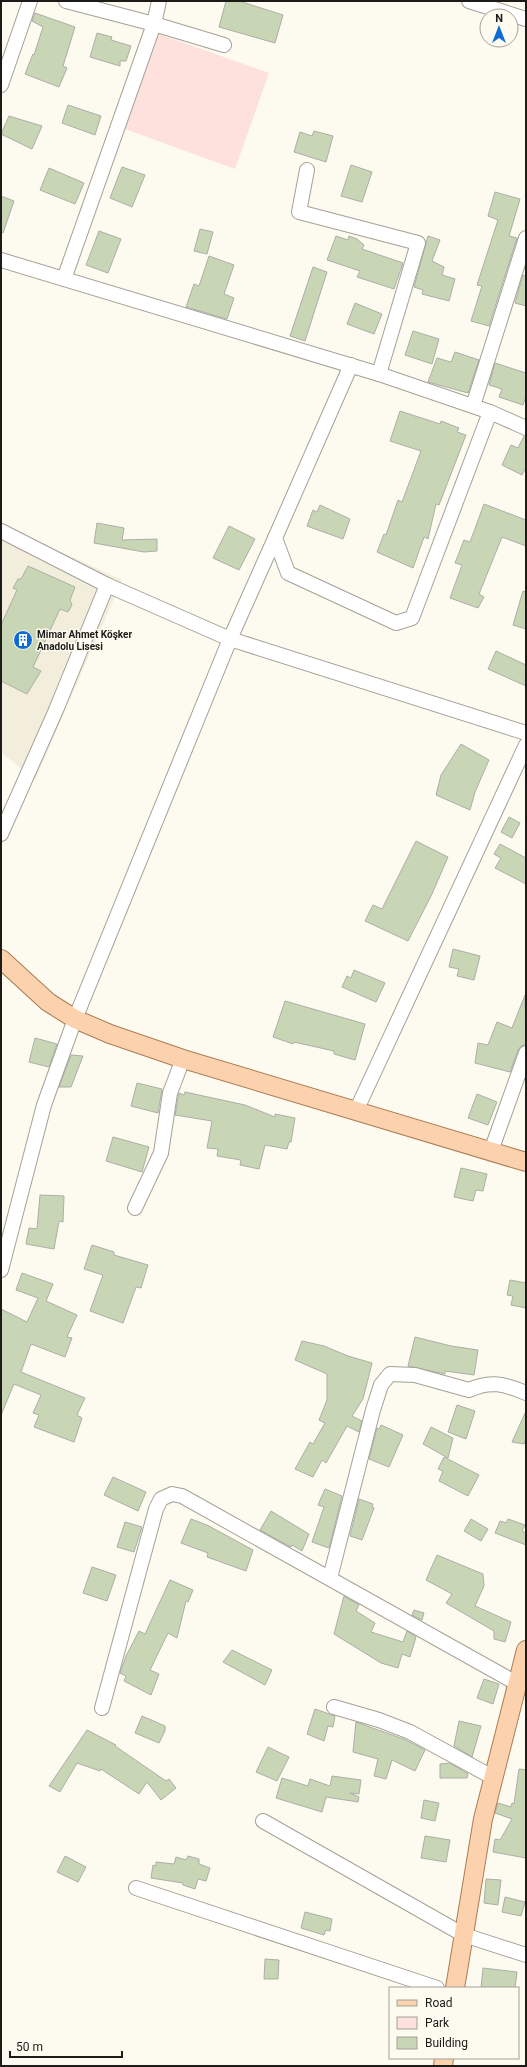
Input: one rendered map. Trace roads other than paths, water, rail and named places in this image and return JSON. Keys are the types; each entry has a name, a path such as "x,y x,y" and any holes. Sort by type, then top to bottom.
{"main road":[{"path":"1,959 48,1002 75,1019 110,1034 183,1059 526,1162"},
{"path":"455,1987 483,1819 520,1692 526,1650"}],"street":[{"path":"1,85 30,1"},
{"path":"66,1 154,24 224,45"},
{"path":"64,279 154,24 159,1"},
{"path":"469,1 526,19"},
{"path":"308,170 299,212 418,244 379,374"},
{"path":"473,406 526,238"},
{"path":"1,260 351,365 490,412 526,428"},
{"path":"1,1270 44,1105 75,1019 230,639 351,365"},
{"path":"274,538 288,573 396,623 412,618 490,412"},
{"path":"1,531 107,585 230,639 526,733"},
{"path":"1,834 56,710 107,585"},
{"path":"356,1111 526,745"},
{"path":"491,1151 526,1053"},
{"path":"135,1208 161,1153 170,1094 183,1059"},
{"path":"330,1578 373,1410 381,1385 390,1374 415,1375 468,1390 480,1385 505,1384 526,1393"},
{"path":"102,1708 156,1508 161,1499 172,1494 182,1496 330,1578 520,1692"},
{"path":"334,1706 379,1720 410,1732 494,1778"},
{"path":"264,1820 464,1934 526,1955"},
{"path":"136,1888 434,1987"}],"place":[{"name":"Mimar Ahmet Köşker Anadolu Lisesi","path":"23,640"}]}
